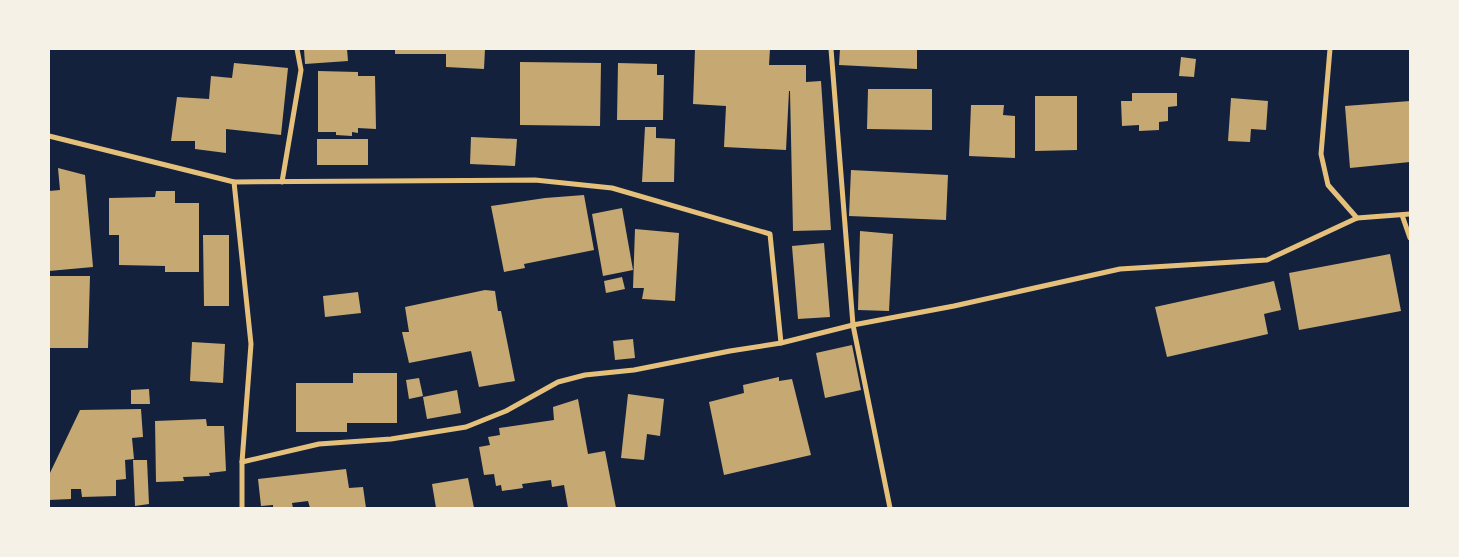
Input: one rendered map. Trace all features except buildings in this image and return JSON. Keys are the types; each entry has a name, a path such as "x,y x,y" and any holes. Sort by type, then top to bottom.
{"street":[{"path":"282,182 300,70 297,49"},
{"path":"831,49 854,325 890,508"},
{"path":"1330,49 1321,154 1328,185 1357,218"},
{"path":"49,136 234,182 535,180 612,188 770,234 781,343"},
{"path":"234,182 251,344 242,462 242,508"},
{"path":"242,462 319,444 391,439 466,427 506,411 558,382 584,375 634,370 781,343 854,325 954,306 1120,269 1267,260 1357,218 1410,214"},
{"path":"1402,215 1410,238"}]}
